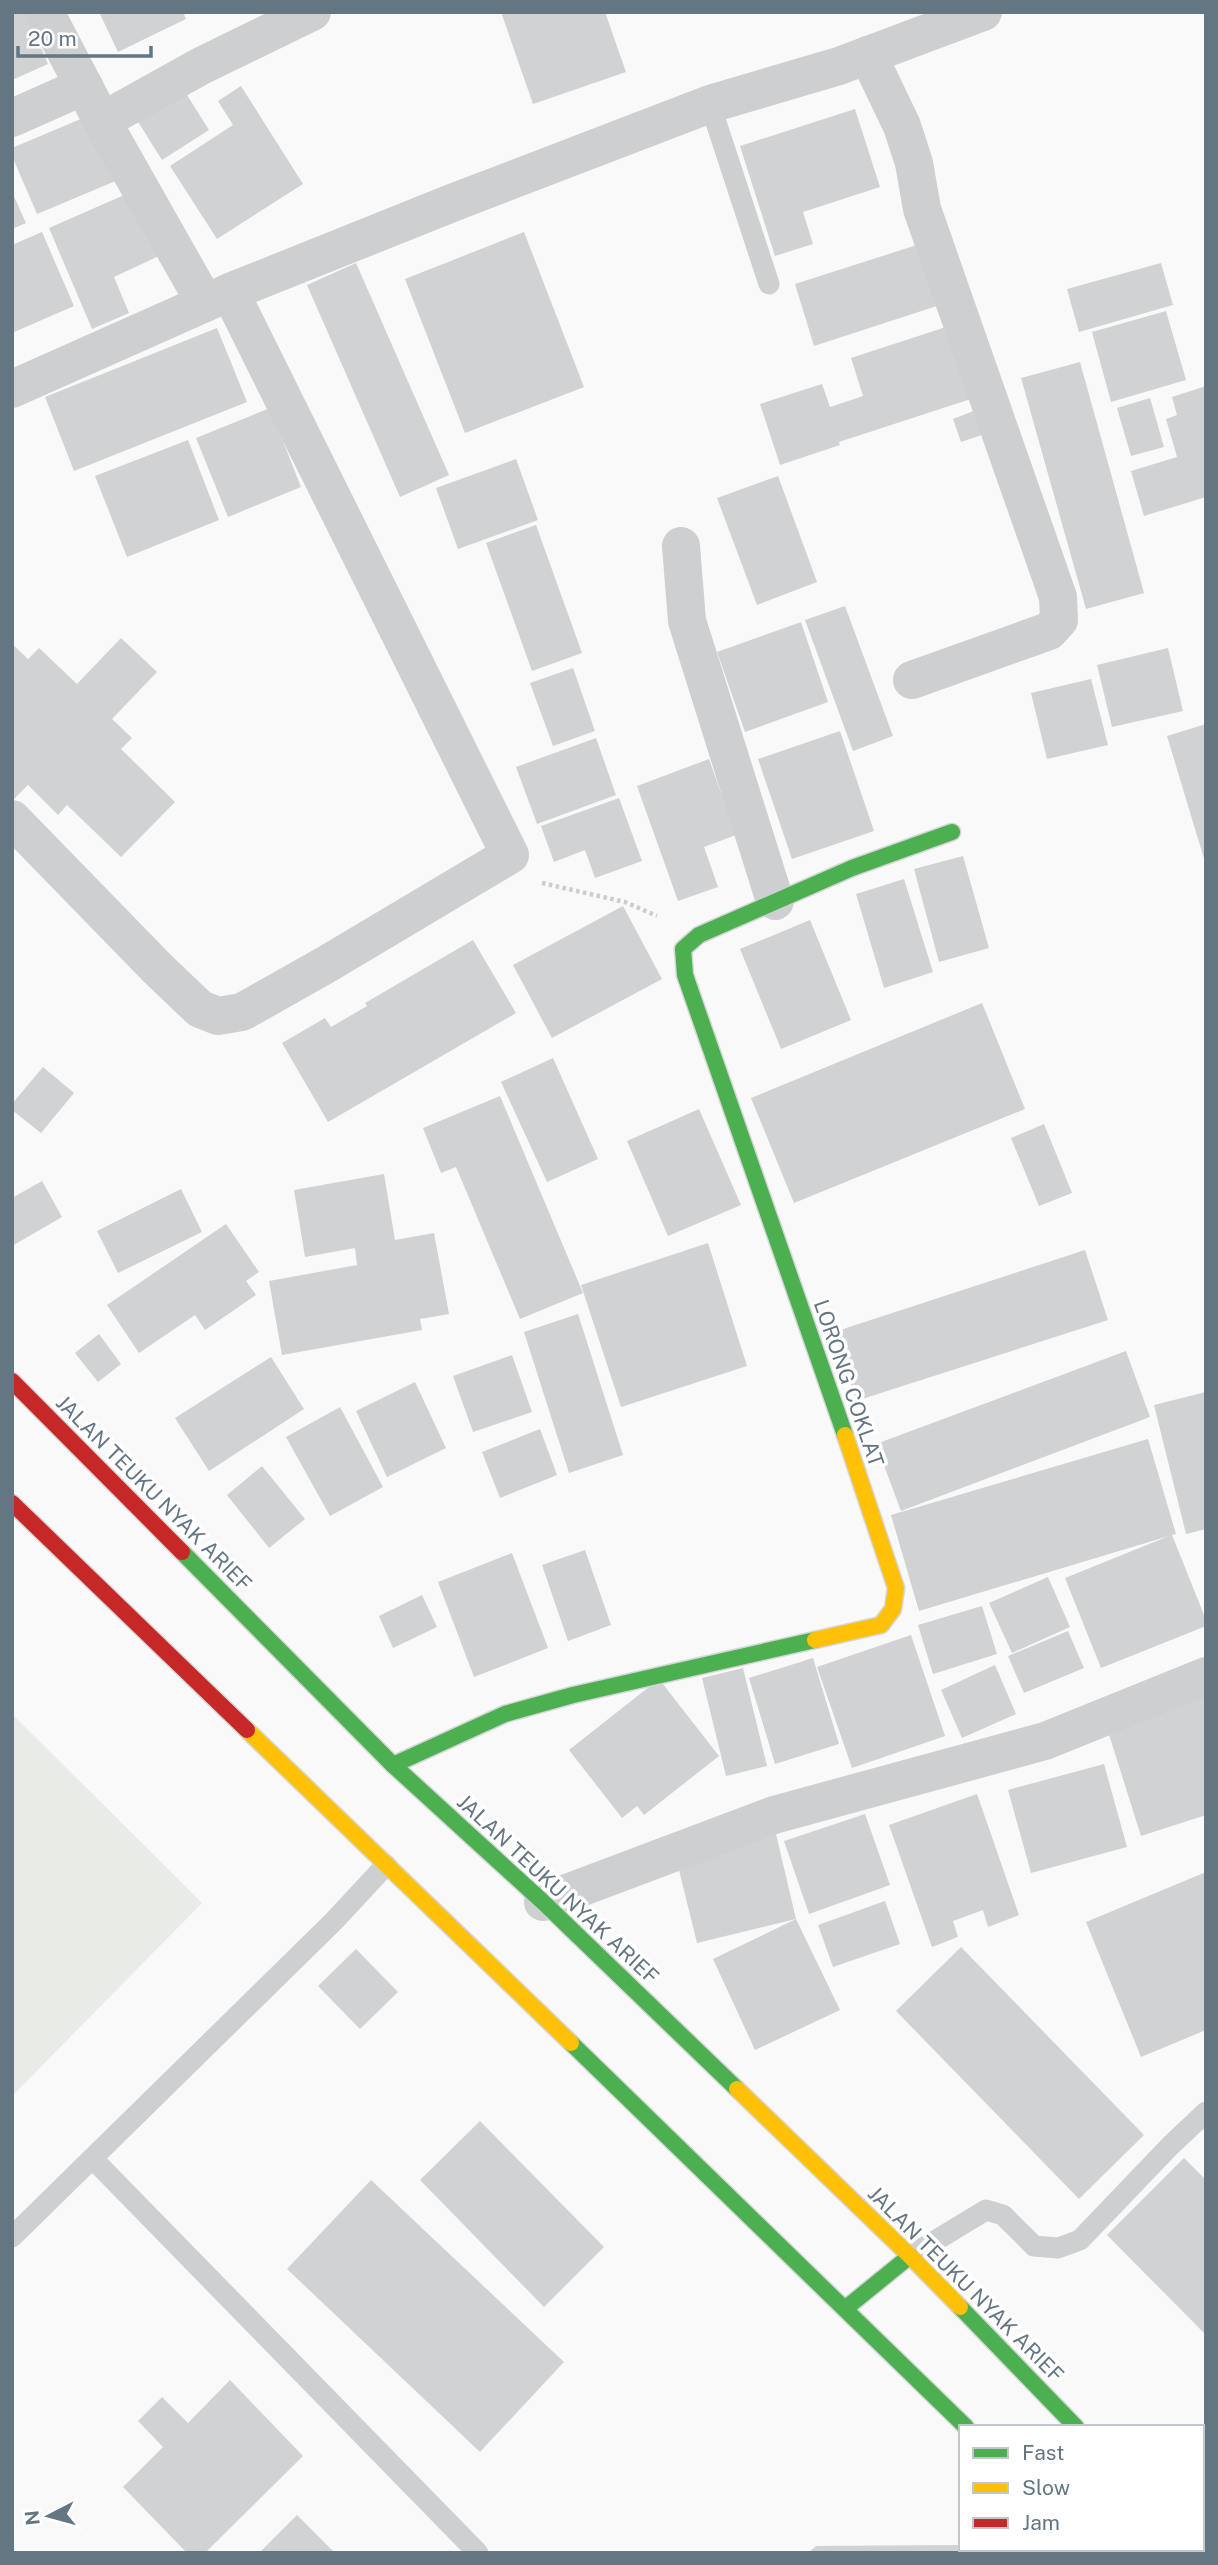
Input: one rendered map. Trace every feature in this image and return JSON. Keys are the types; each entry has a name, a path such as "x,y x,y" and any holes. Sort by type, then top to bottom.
{"main road":[{"path":"699,935 852,868 952,832"},
{"name":"LORONG COKLAT","path":"393,1765 505,1714 587,1692 881,1625 893,1613 898,1594 889,1561 685,975 683,949 699,935"},
{"name":"JALAN TEUKU NYAK ARIEF","path":"12,1381 393,1765 543,1902 910,2256 1074,2425"},
{"path":"12,1503 964,2425"},
{"path":"846,2308 910,2256"}],"street":[{"path":"12,819 158,969 200,1009 218,1016 242,1012 510,855 218,298 102,121 46,12"},
{"path":"102,121 201,66 312,12"},
{"path":"12,389 218,298 452,203 710,104 839,66 983,12"},
{"path":"868,55 902,127 914,163 922,209 1058,597 1059,620 1048,631 912,680"},
{"path":"12,118 84,86"},
{"path":"681,546 687,621 775,901"},
{"path":"543,1902 774,1815 1045,1741 1206,1676"}],"lane":[{"path":"710,104 769,284"},
{"path":"12,2236 334,1921 386,1866"},
{"path":"910,2256 986,2210 1003,2216 1034,2246 1058,2248 1080,2240 1206,2112"},
{"path":"93,2159 478,2553"}],"path":[{"path":"510,855 526,873 542,883 625,902 699,935"}],"shaded area":[{"path":"12,1714 202,1903 12,2096"}],"building":[{"path":"12,12 26,12 48,64 12,80"},
{"path":"99,12 183,12 186,19 118,52"},
{"path":"501,12 605,12 626,72 533,104"},
{"path":"241,86 303,184 217,239 170,166 233,125 218,101"},
{"path":"182,87 209,130 162,160 135,117"},
{"path":"855,109 880,187 803,212 813,244 775,256 740,146"},
{"path":"90,115 118,180 37,214 12,156 12,148"},
{"path":"12,192 26,223 12,229"},
{"path":"131,192 159,256 114,277 129,313 92,329 49,228"},
{"path":"42,232 74,306 12,333 12,245"},
{"path":"524,232 584,387 465,433 405,279"},
{"path":"920,244 940,305 814,346 795,284"},
{"path":"356,263 449,475 400,497 307,285"},
{"path":"1161,263 1173,305 1079,332 1067,289"},
{"path":"1166,311 1186,380 1111,402 1092,332"},
{"path":"946,327 980,396 839,442 840,445 780,465 760,404 822,384 830,407 863,396 851,358"},
{"path":"217,328 247,402 74,471 45,397"},
{"path":"1080,362 1144,593 1086,609 1021,378"},
{"path":"1206,386 1206,497 1144,516 1131,471 1177,457 1166,419 1177,415 1172,397"},
{"path":"1150,398 1164,447 1131,456 1117,408"},
{"path":"270,408 301,487 228,517 196,438"},
{"path":"981,408 991,432 961,442 953,419"},
{"path":"188,440 219,520 127,557 95,476"},
{"path":"516,459 538,520 458,549 436,488"},
{"path":"778,476 817,582 757,605 717,498"},
{"path":"536,525 582,653 532,671 486,543"},
{"path":"845,606 893,736 853,751 805,620"},
{"path":"801,622 828,702 745,732 717,652"},
{"path":"121,638 157,672 112,719 132,738 121,749 175,802 121,857 67,805 58,815 28,785 12,801 12,644 28,659 39,648 77,684"},
{"path":"1168,648 1183,711 1112,727 1097,665"},
{"path":"573,668 595,731 553,746 530,683"},
{"path":"1091,679 1108,745 1047,759 1031,693"},
{"path":"1206,724 1206,862 1205,862 1167,736"},
{"path":"840,731 874,831 792,859 758,759"},
{"path":"596,738 616,795 537,824 516,767"},
{"path":"709,759 736,835 704,847 718,887 678,901 637,786"},
{"path":"619,798 642,861 595,878 585,850 554,862 541,826"},
{"path":"963,856 989,948 939,962 914,869"},
{"path":"904,879 933,972 884,988 856,894"},
{"path":"623,906 662,979 552,1038 513,965"},
{"path":"810,920 851,1020 781,1049 740,949"},
{"path":"473,940 516,1013 328,1122 282,1043 325,1018 331,1027 367,1006 365,1003"},
{"path":"982,1003 1025,1109 794,1203 751,1098"},
{"path":"553,1058 598,1159 547,1182 501,1082"},
{"path":"43,1067 74,1093 41,1133 12,1110 12,1104"},
{"path":"500,1096 583,1293 520,1319 456,1167 441,1173 423,1128"},
{"path":"699,1109 741,1205 668,1236 627,1141"},
{"path":"1044,1124 1072,1193 1039,1206 1011,1138"},
{"path":"384,1174 395,1240 434,1233 449,1314 420,1319 422,1330 282,1355 269,1281 357,1265 355,1248 305,1257 294,1190"},
{"path":"42,1181 62,1217 12,1246 12,1198"},
{"path":"181,1189 202,1232 118,1273 97,1231"},
{"path":"226,1224 259,1272 246,1281 256,1295 205,1330 195,1315 139,1353 107,1305"},
{"path":"708,1243 747,1366 621,1407 581,1285"},
{"path":"1085,1250 1108,1320 856,1401 834,1332"},
{"path":"578,1314 623,1455 569,1473 524,1332"},
{"path":"99,1334 121,1364 98,1382 75,1353"},
{"path":"1126,1351 1150,1417 901,1511 876,1444"},
{"path":"512,1355 532,1412 473,1432 453,1376"},
{"path":"271,1357 304,1409 209,1471 175,1418"},
{"path":"415,1382 446,1448 387,1477 356,1411"},
{"path":"1206,1392 1206,1529 1186,1534 1154,1405"},
{"path":"340,1407 383,1487 330,1516 286,1437"},
{"path":"540,1429 557,1475 500,1498 482,1452"},
{"path":"1148,1439 1176,1534 1172,1535 1206,1626 1101,1668 1065,1578 1169,1536 919,1611 891,1515"},
{"path":"262,1466 305,1519 269,1548 227,1495"},
{"path":"585,1550 611,1625 568,1641 542,1565"},
{"path":"512,1553 548,1648 474,1677 438,1582"},
{"path":"1048,1577 1070,1627 1012,1653 989,1603"},
{"path":"422,1595 437,1627 393,1648 379,1616"},
{"path":"982,1606 997,1654 933,1674 918,1625"},
{"path":"1068,1631 1084,1668 1024,1693 1008,1656"},
{"path":"911,1635 945,1736 852,1768 817,1667"},
{"path":"813,1658 839,1744 775,1764 749,1678"},
{"path":"995,1665 1016,1714 962,1738 941,1690"},
{"path":"743,1668 767,1766 726,1776 702,1678"},
{"path":"659,1679 719,1756 644,1815 637,1806 622,1818 569,1750"},
{"path":"1206,1692 1206,1815 1141,1836 1106,1725"},
{"path":"1104,1764 1127,1847 1031,1873 1008,1790"},
{"path":"977,1794 1019,1915 988,1927 983,1910 953,1921 958,1937 932,1947 889,1825"},
{"path":"865,1814 890,1885 809,1914 784,1841"},
{"path":"776,1834 796,1919 697,1943 676,1858"},
{"path":"1206,1872 1206,2030 1141,2057 1086,1922"},
{"path":"885,1901 900,1944 833,1967 818,1925"},
{"path":"796,1919 840,2010 755,2050 713,1959"},
{"path":"961,1947 1144,2135 1079,2199 896,2011"},
{"path":"356,1949 398,1992 360,2029 318,1986"},
{"path":"480,2121 604,2247 544,2307 420,2180"},
{"path":"1184,2158 1206,2180 1206,2335 1107,2235"},
{"path":"371,2180 564,2362 480,2452 287,2269"},
{"path":"230,2380 303,2456 205,2553 187,2553 123,2487 163,2447 138,2421 162,2397 188,2423"},
{"path":"297,2515 335,2553 259,2553"},
{"path":"959,2545 959,2551 1008,2553 808,2553 816,2546"}],"traffic: fast":[{"path":"845,1435 685,975 683,949 699,935 852,868 952,832"},
{"path":"182,1552 393,1765 543,1902 737,2089"},
{"path":"393,1765 505,1714 573,1695 815,1640"},
{"path":"571,2043 964,2425"},
{"path":"846,2308 910,2256"},
{"path":"960,2307 1074,2425"}],"traffic: slow":[{"path":"815,1640 881,1625 893,1609 896,1588 845,1435"},
{"path":"247,1730 571,2043"},
{"path":"737,2089 960,2307"}],"traffic: jam":[{"path":"12,1381 182,1552"},
{"path":"12,1503 247,1730"}]}
